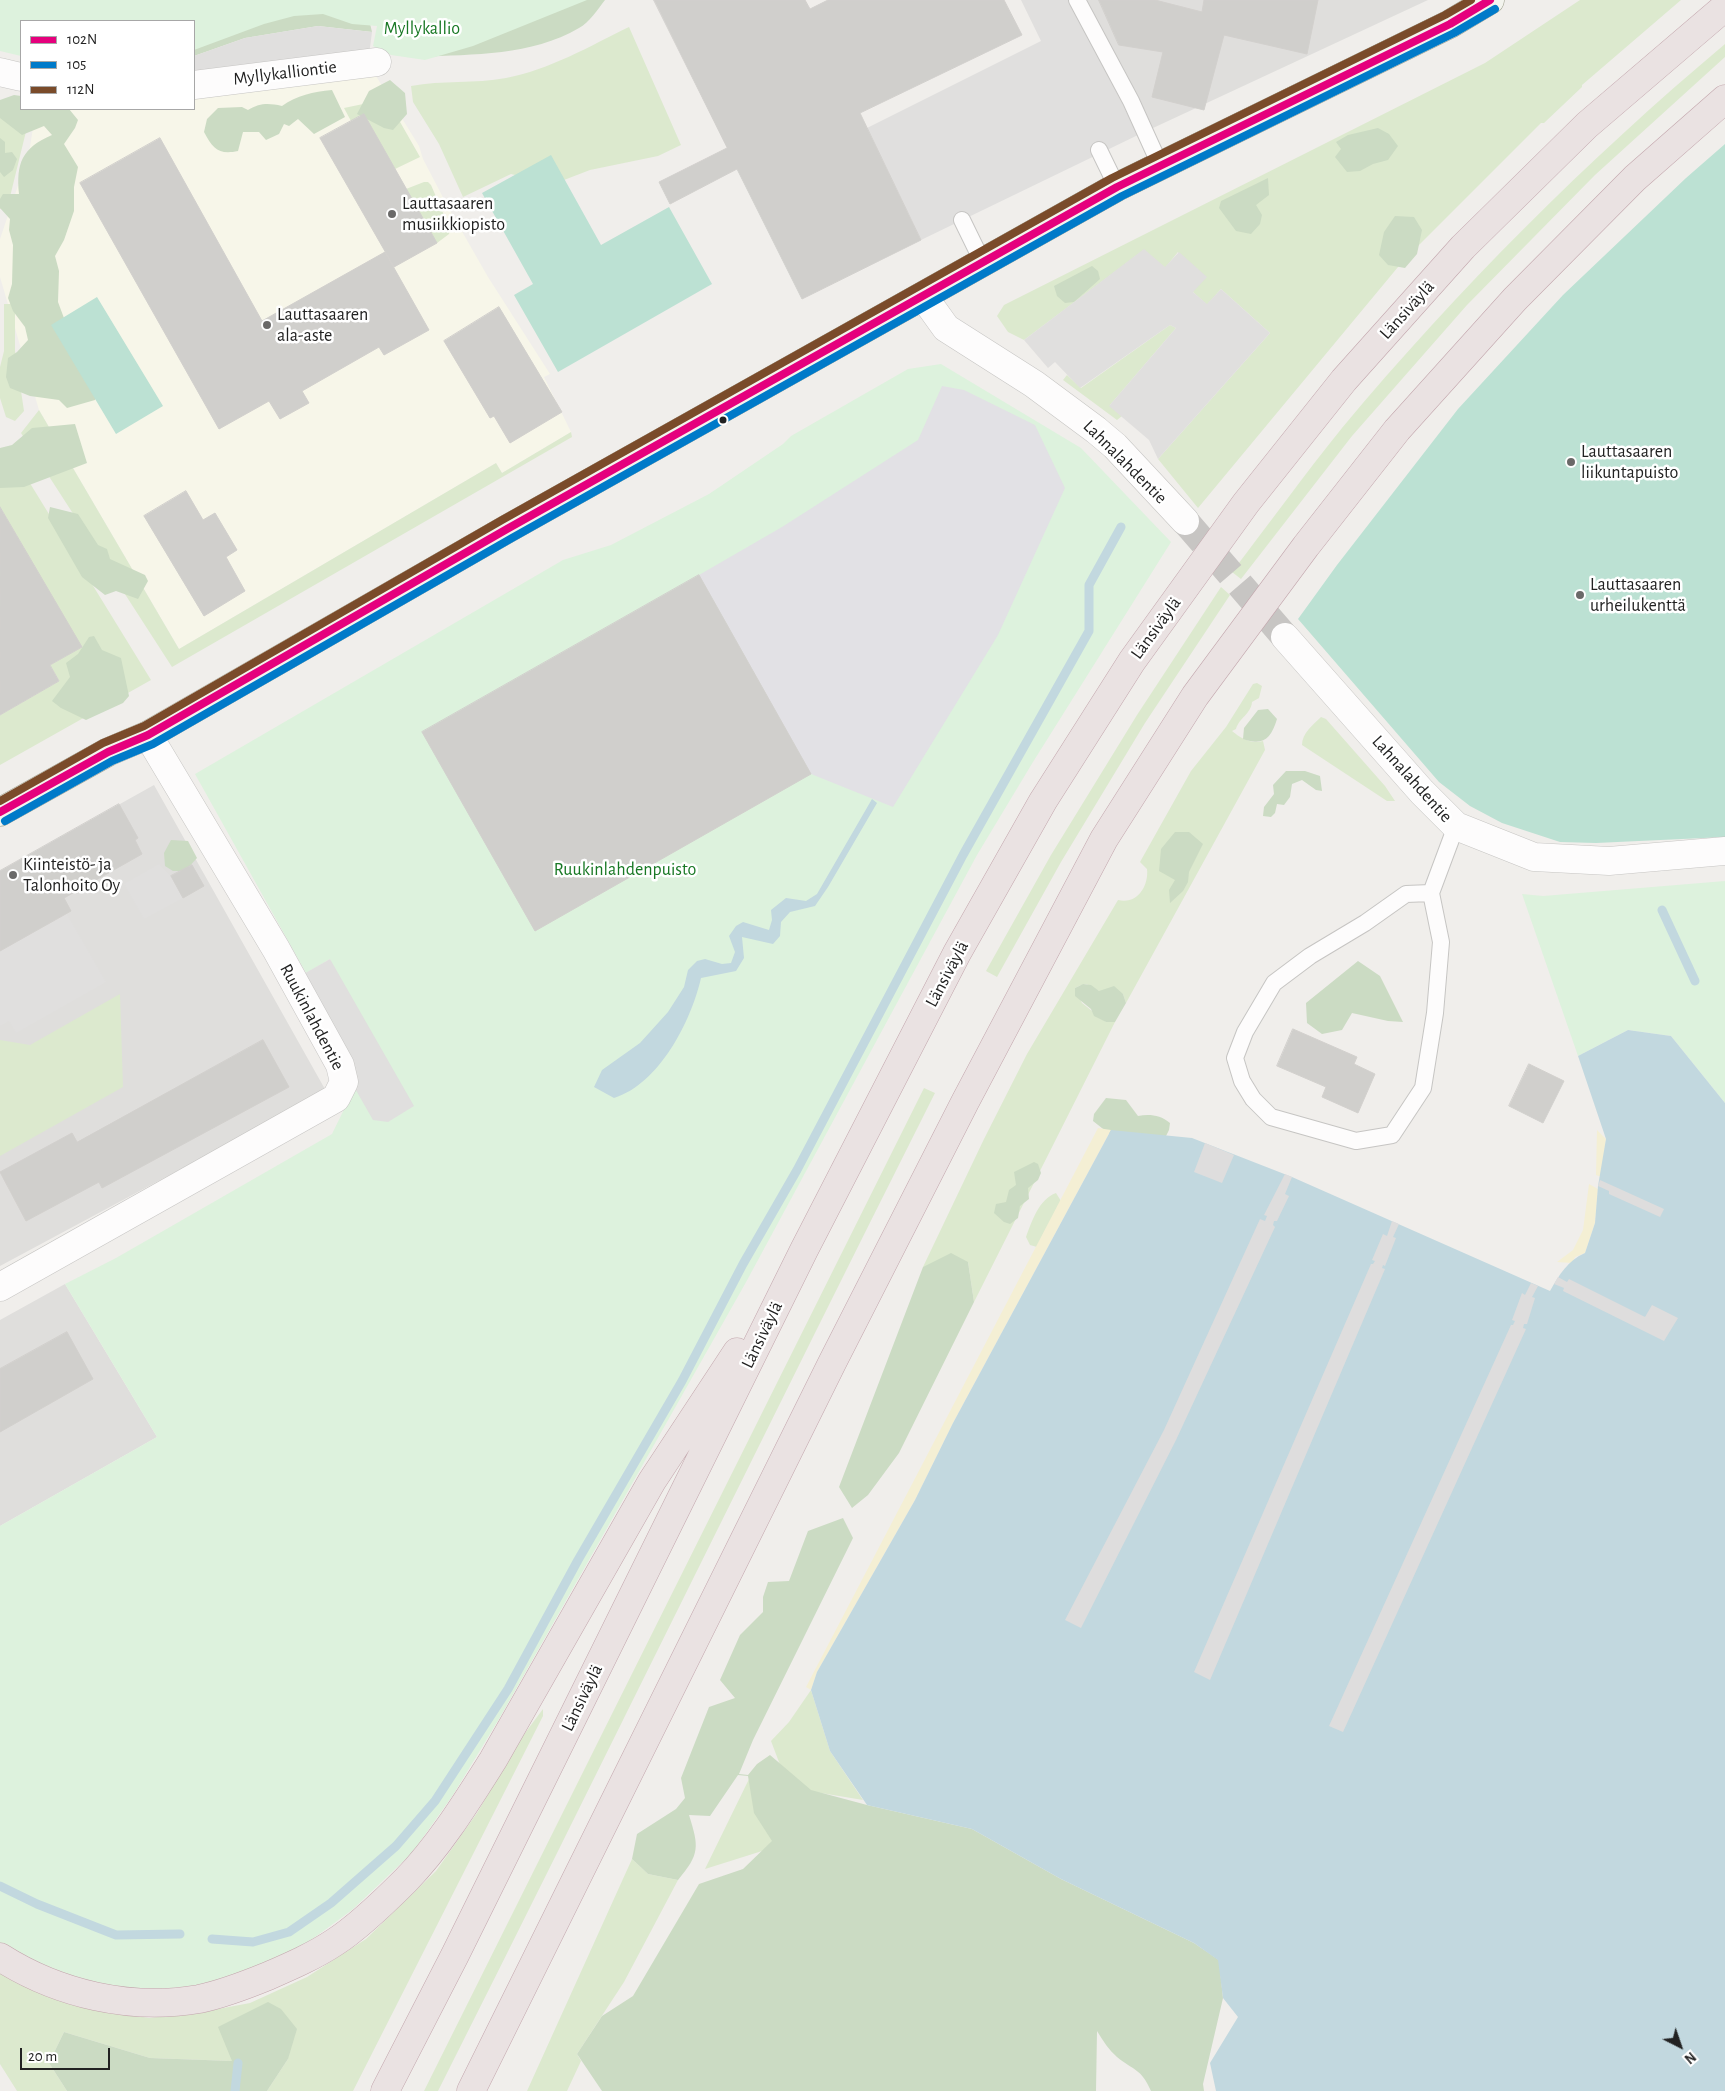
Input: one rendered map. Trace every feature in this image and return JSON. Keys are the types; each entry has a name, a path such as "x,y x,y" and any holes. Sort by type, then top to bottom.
{"highway":[{"name":"Länsiväylä","path":"385,2091 455,1954 804,1250 957,952 1043,801 1132,661 1246,503 1344,380 1463,247 1588,125 1725,7"},
{"path":"471,2091 832,1363 965,1102 1104,839 1195,696 1306,546 1397,430 1515,299 1634,178 1725,99"},
{"path":"0,1958 24,1972 104,1998 152,2004 200,1998 235,1989 310,1958 337,1941 360,1922 407,1880 465,1803 510,1730 652,1481 804,1250"}],"main road":[{"path":"0,812 108,752 148,735 982,261 1117,187 1450,24 1490,0"}],"street":[{"name":"Myllykalliontie","path":"195,85 377,62"},
{"path":"0,72 20,77"},
{"name":"Lahnalahdentie","path":"923,296 946,328 1034,384 1077,414 1109,441 1185,521"},
{"name":"Lahnalahdentie","path":"1285,637 1422,792 1456,826 1534,857 1609,861 1725,851"},
{"name":"Ruukinlahdentie","path":"0,1287 336,1098 344,1082 340,1065 276,949 148,735"}],"lane":[{"path":"1078,0 1130,101 1160,165"},
{"path":"1099,150 1117,187"},
{"path":"962,220 982,261"},
{"path":"1432,893 1406,894 1365,923 1310,956 1274,983 1245,1032 1235,1058 1242,1082 1249,1094 1271,1117 1356,1140 1392,1135 1423,1088 1435,1013 1440,942 1432,893 1456,826"}],"shaded area":[{"path":"1021,0 1071,0 1138,135 921,240 867,128 1041,41"},
{"path":"1071,0 1428,0 1138,135"},
{"path":"318,26 372,32 368,63 195,75 195,56 245,38"},
{"name":"Lauttasaaren ala-aste","path":"368,63 419,146 423,159 448,207 488,277 550,374 544,377 571,432 502,473 496,463 179,649 39,410 0,277 0,239 29,153 36,110 195,110 195,85"},
{"path":"1144,249 1165,267 1179,252 1207,277 1193,292 1207,304 1221,289 1270,333 1158,459 1149,440 1109,406 1176,328 1170,325 1080,388 1055,362 1048,368 1024,340"},
{"path":"942,386 964,390 1035,425 1065,488 998,635 893,807 811,774 699,575 782,527 918,440"},
{"path":"154,785 326,1091 0,1266 0,871"},
{"path":"159,864 171,876 183,898 144,919 124,884"},
{"path":"67,914 106,982 16,1033 9,1021 0,1026 0,951"},
{"path":"330,959 414,1106 388,1122 373,1120 293,980"},
{"path":"65,1284 157,1437 0,1526 0,1320"}],"green space":[{"name":"Myllykallio","path":"0,0 587,0 473,46 425,60 391,55 373,46 377,26 352,24 323,14 294,16 264,24 195,50 195,20 20,20 20,56 0,51"},
{"name":"Myllykallio","path":"37,0 605,0 583,26 542,44 502,52 420,57 366,6 372,32 318,26 245,38 195,56 195,20"},
{"path":"1580,0 1681,0 1582,85 1544,123 1541,123 1403,261 1198,508 1158,459 1270,333 1221,289 1207,305 1193,292 1178,252 1165,268 1144,250 1024,340 1008,332 997,316 1004,305 1485,63"},
{"path":"629,27 681,145 658,156 590,170 538,190 527,178 511,174 463,197 439,144 413,102 411,86 494,80 522,74 569,57"},
{"path":"1725,44 1725,57 1595,175 1467,305 1352,436 1241,579 1232,572 1342,428 1431,326 1525,227 1623,133"},
{"path":"390,80 405,93 407,114 393,130 384,128 357,114 369,91"},
{"path":"332,90 345,117 314,134 298,119 289,126 284,124 279,134 266,140 259,132 243,132 238,151 226,152 214,147 204,132 207,119 218,108 242,107 248,110 264,104 282,106 293,99"},
{"path":"14,95 20,96 20,110 70,110 78,120 64,144 78,167 74,187 74,211 64,240 55,256 59,271 58,302 71,337 108,378 95,400 67,408 59,400 30,396 10,388 6,377 8,358 17,352 28,340 25,327 13,311 8,298 12,284 13,245 9,230 10,219 0,208 0,199 3,194 19,194 20,165 23,158 34,145 52,135 44,126 22,135 0,118 0,100"},
{"path":"387,99 420,157 395,169 363,114 351,121 344,108"},
{"path":"0,105 31,111 8,205 0,209"},
{"path":"1378,128 1389,134 1398,146 1388,160 1373,164 1360,171 1347,172 1335,157 1341,149 1336,142 1348,135"},
{"path":"0,138 5,142 5,153 12,152 17,159 13,170 4,177 0,172"},
{"name":"Lauttasaaren liikuntapuisto","path":"1725,144 1725,837 1596,843 1560,842 1502,823 1470,806 1439,782 1298,619 1337,565 1458,409 1563,295 1686,178"},
{"path":"551,155 601,245 669,207 712,284 558,372 514,295 533,284 482,193"},
{"path":"1268,178 1269,195 1256,205 1262,215 1260,224 1251,234 1236,231 1219,208 1221,201"},
{"path":"428,182 431,185 450,229 449,234 437,243 406,189"},
{"path":"1395,216 1414,217 1422,230 1417,254 1405,268 1388,265 1379,255 1384,232"},
{"path":"1092,266 1098,271 1100,279 1074,302 1065,303 1057,296 1054,286"},
{"path":"97,297 163,406 116,434 51,325"},
{"path":"4,304 15,304 15,351 24,411 15,421 6,417 0,398 0,367 4,351"},
{"path":"1170,325 1176,328 1110,405 1122,416 1117,420 1063,380 1067,375 1081,388"},
{"name":"Ruukinlahdenpuisto","path":"941,364 1081,448 1171,542 977,855 745,1284 499,1719 453,1795 412,1853 352,1910 296,1951 213,1984 140,1991 87,1982 21,1956 0,1943 0,1526 157,1437 65,1284 116,1258 332,1134 354,1089 330,959 306,973 195,774 563,560 611,545 709,494 783,444 791,436 908,369"},
{"path":"39,410 179,649 496,463 502,473 571,432 572,437 172,667 21,433"},
{"path":"75,424 87,463 24,487 0,488 0,448 12,445 32,428"},
{"path":"0,463 20,467 151,680 0,765 0,715 59,681 50,665 81,647 0,507"},
{"path":"50,507 78,514 98,545 107,549 110,559 145,575 148,581 138,599 116,591 105,595 82,577 48,518"},
{"path":"1221,587 1230,595 1145,723 1061,862 997,977 986,971 1051,855 1137,715"},
{"path":"94,636 102,650 121,658 129,696 123,703 86,720 61,708 52,701 70,677 66,663 78,654 89,637"},
{"path":"1257,683 1262,686 1259,698 1252,702 1250,710 1236,729 1232,731 1246,740 1254,742 1263,741 1265,750 1126,1003 1123,994 1098,991 1084,984 1075,988 1082,1003 1106,1022 1115,1022 974,1302 968,1262 923,1267 1027,1054 1118,900 1131,900 1144,888 1147,869 1140,862 1191,771 1226,727 1253,684"},
{"path":"1268,709 1277,719 1269,736 1256,742 1243,739 1244,728 1258,710"},
{"path":"1321,717 1326,719 1385,786 1395,801 1387,801 1302,745 1306,733"},
{"path":"1286,771 1305,771 1320,776 1322,791 1316,790 1302,780 1292,784 1290,797 1284,805 1277,804 1275,813 1271,817 1263,816 1264,807 1274,794 1273,785"},
{"path":"1175,832 1189,832 1203,844 1189,872 1188,882 1183,891 1170,903 1169,890 1175,880 1159,871 1161,849"},
{"path":"171,840 188,841 197,858 185,871 173,871 165,866 164,853"},
{"path":"1725,881 1725,1103 1671,1036 1628,1030 1578,1056 1522,894 1543,896"},
{"path":"1358,961 1380,976 1403,1022 1388,1021 1352,1013 1342,1030 1322,1034 1307,1023 1306,1003"},
{"path":"1083,984 1091,985 1099,991 1114,986 1123,994 1126,1003 1115,1022 1106,1022 1094,1016 1091,1009 1075,996 1075,988"},
{"path":"120,994 123,1087 0,1156 0,1040 30,1045"},
{"path":"924,1088 935,1093 438,2091 424,2091"},
{"path":"1106,1098 1126,1100 1138,1116 1155,1116 1170,1123 1163,1142 1112,1136 1093,1121 1094,1114"},
{"path":"1034,1162 1038,1164 1041,1173 1038,1180 1028,1188 1029,1199 1020,1206 1018,1218 1010,1224 1004,1222 994,1213 996,1204 1006,1202 1009,1190 1016,1185 1014,1172"},
{"path":"1056,1193 1061,1201 1037,1247 1030,1245 1026,1237 1034,1218 1045,1200"},
{"path":"951,1253 968,1262 974,1302 899,1453 868,1495 852,1508 839,1487 923,1267"},
{"path":"843,1518 853,1538 753,1740 739,1774 748,1775 757,1764 770,1755 811,1790 972,1829 1061,1879 1194,1943 1219,1960 1223,1998 1203,2084 1204,2091 1151,2091 1144,2078 1114,2054 1097,2031 1096,2091 602,2091 577,2054 602,2016 633,1996 699,1884 743,1869 772,1841 754,1813 748,1776 738,1775 710,1816 689,1815 695,1835 696,1850 690,1863 678,1880 648,1874 632,1859 637,1834 676,1809 685,1798 681,1778 709,1707 735,1698 720,1680 740,1635 763,1612 763,1597 768,1582 789,1581 808,1531"},
{"path":"811,1690 830,1751 863,1800 809,1791 782,1770 771,1741 789,1722"},
{"path":"543,1709 543,1716 353,2091 267,2091 288,2059 232,2061 150,2058 64,2032 49,2063 67,2091 17,2091 0,2064 0,1972 108,2011 149,2018 197,2013 250,2003 307,1977 366,1939 436,1871 477,1813 522,1737"},
{"path":"750,1777 778,1846 705,1869"},
{"path":"632,1859 648,1874 678,1880 624,1982 577,2054 581,2061 567,2091 527,2091"},
{"path":"268,2002 281,2009 297,2029 288,2059 267,2091 67,2091 49,2063 64,2032 150,2058 232,2061 218,2027"}],"sand":[{"path":"1098,1128 1111,1130 953,1423 915,1500 817,1672 811,1690 806,1687"},
{"path":"1597,1130 1606,1139 1601,1177 1596,1175"},
{"path":"1589,1184 1598,1189 1595,1223 1585,1253 1575,1257 1572,1263 1557,1262 1573,1250 1583,1230"}],"water":[{"path":"872,799 877,803 815,906 790,912 781,922 780,936 773,944 742,937 744,958 736,971 701,978 690,1013 681,1032 659,1065 645,1080 630,1091 614,1098 594,1087 602,1070 640,1043 668,1012 684,987 688,970 697,961 705,959 722,964 731,963 735,952 729,936 736,926 743,922 769,930 772,920 771,910 786,898 806,901 817,894"},
{"path":"1628,1030 1671,1036 1725,1103 1725,2091 1216,2091 1210,2063 1238,2017 1223,1998 1218,1960 1194,1943 1061,1879 972,1829 867,1805 830,1751 811,1690 817,1672 915,1500 953,1423 1111,1130 1192,1138 1292,1177 1550,1291 1569,1264 1585,1253 1595,1223 1598,1186 1606,1139 1578,1056"}],"pier":[{"path":"1205,1143 1234,1155 1222,1183 1194,1172"},
{"path":"1285,1174 1292,1177 1285,1194 1289,1196 1277,1221 1274,1221 1273,1225 1275,1227 1176,1440 1081,1628 1065,1620 1164,1430 1260,1219 1265,1221 1267,1216 1264,1215"},
{"path":"1600,1180 1664,1209 1660,1217 1609,1194 1609,1191 1598,1186"},
{"path":"1392,1221 1399,1224 1393,1237 1396,1238 1385,1266 1383,1265 1382,1268 1385,1269 1210,1680 1194,1672 1371,1264 1375,1261 1372,1260 1383,1234 1387,1236"},
{"path":"1558,1277 1567,1282 1569,1279 1645,1317 1652,1305 1678,1318 1664,1341 1563,1291 1564,1288 1554,1284"},
{"path":"1531,1283 1538,1286 1532,1297 1535,1298 1527,1324 1524,1324 1523,1328 1526,1329 1343,1732 1329,1726 1511,1325 1515,1321 1512,1320 1522,1293 1525,1295"}],"building":[{"path":"654,0 805,0 810,9 828,0 1004,0 1022,35 860,113 921,240 802,299 737,169 670,204 659,182 727,148"},
{"path":"1099,0 1155,0 1202,12 1204,0 1318,0 1307,54 1224,35 1204,110 1152,97 1163,52 1119,45"},
{"name":"Lauttasaaren musiikkiopisto","path":"364,114 437,243 394,267 320,138"},
{"path":"160,138 262,321 385,252 429,330 384,355 379,347 302,391 309,403 280,419 269,401 219,429 80,183"},
{"path":"499,307 562,412 510,443 494,416 490,418 444,341"},
{"path":"186,491 203,520 215,513 237,550 226,557 245,591 204,616 144,516"},
{"path":"0,507 82,647 50,665 59,681 0,715"},
{"path":"699,575 811,774 535,931 422,732"},
{"path":"119,804 138,838 135,840 142,854 64,898 71,911 0,951 0,871"},
{"path":"192,865 204,886 183,898 171,876"},
{"path":"1293,1029 1357,1057 1354,1064 1375,1074 1358,1113 1322,1097 1326,1087 1277,1066"},
{"path":"263,1040 289,1087 102,1188 99,1182 26,1221 0,1172 72,1133 77,1142"},
{"path":"1529,1064 1564,1081 1543,1123 1509,1106"},
{"path":"67,1332 93,1379 0,1432 0,1369"}],"waterway":[{"path":"212,1939 253,1942 289,1932 331,1903 396,1846 435,1801 508,1689 578,1560 682,1381 743,1264 797,1170 963,855 1089,631 1089,585 1121,527"},
{"path":"1662,910 1695,981"},
{"path":"0,1886 37,1904 116,1935 180,1934"},
{"path":"235,2091 238,2063"}],"tunnel":[{"path":"1185,521 1285,637"}],"transit line":[{"name":"112N","path":"0,801 103,743 144,726 502,520 1112,178 1445,15 1471,0"},
{"name":"102N","path":"0,812 108,752 148,735 507,529 1117,187 1450,24 1490,0"},
{"name":"105","path":"5,821 112,761 153,744 512,538 1122,196 1454,33 1495,9"}],"place":[{"name":"Lauttasaaren musiikkiopisto","path":"392,214"},
{"name":"Lauttasaaren ala-aste","path":"267,325"},
{"name":"Lauttasaaren liikuntapuisto","path":"1571,462"},
{"name":"Lauttasaaren urheilukenttä","path":"1580,595"},
{"name":"Kiinteistö- ja Talonhoito Oy","path":"13,875"}]}
